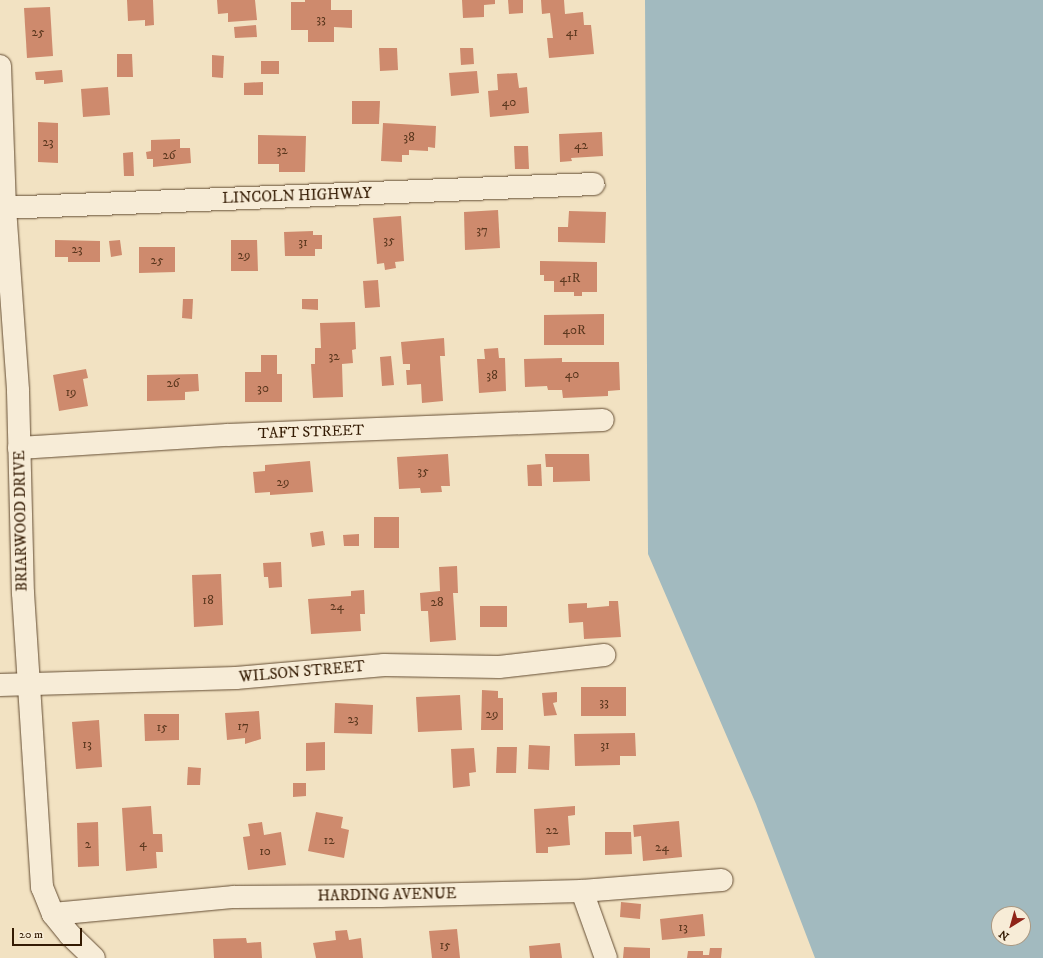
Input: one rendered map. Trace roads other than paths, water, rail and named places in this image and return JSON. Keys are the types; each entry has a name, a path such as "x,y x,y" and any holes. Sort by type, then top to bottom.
{"street":[{"name":"BRIARWOOD DRIVE","path":"0,66 3,208 18,391 23,593 42,887 53,914 70,935 94,958"},
{"name":"LINCOLN HIGHWAY","path":"3,208 594,184"},
{"name":"TAFT STREET","path":"19,448 228,435 603,420"},
{"name":"WILSON STREET","path":"0,685 236,678 384,665 499,667 604,655"},
{"name":"HARDING AVENUE","path":"53,914 234,897 380,896 582,891 722,880"},
{"path":"582,891 606,958"}],"water":[{"path":"645,0 1043,0 1043,958 815,958 756,804 648,554"}]}
